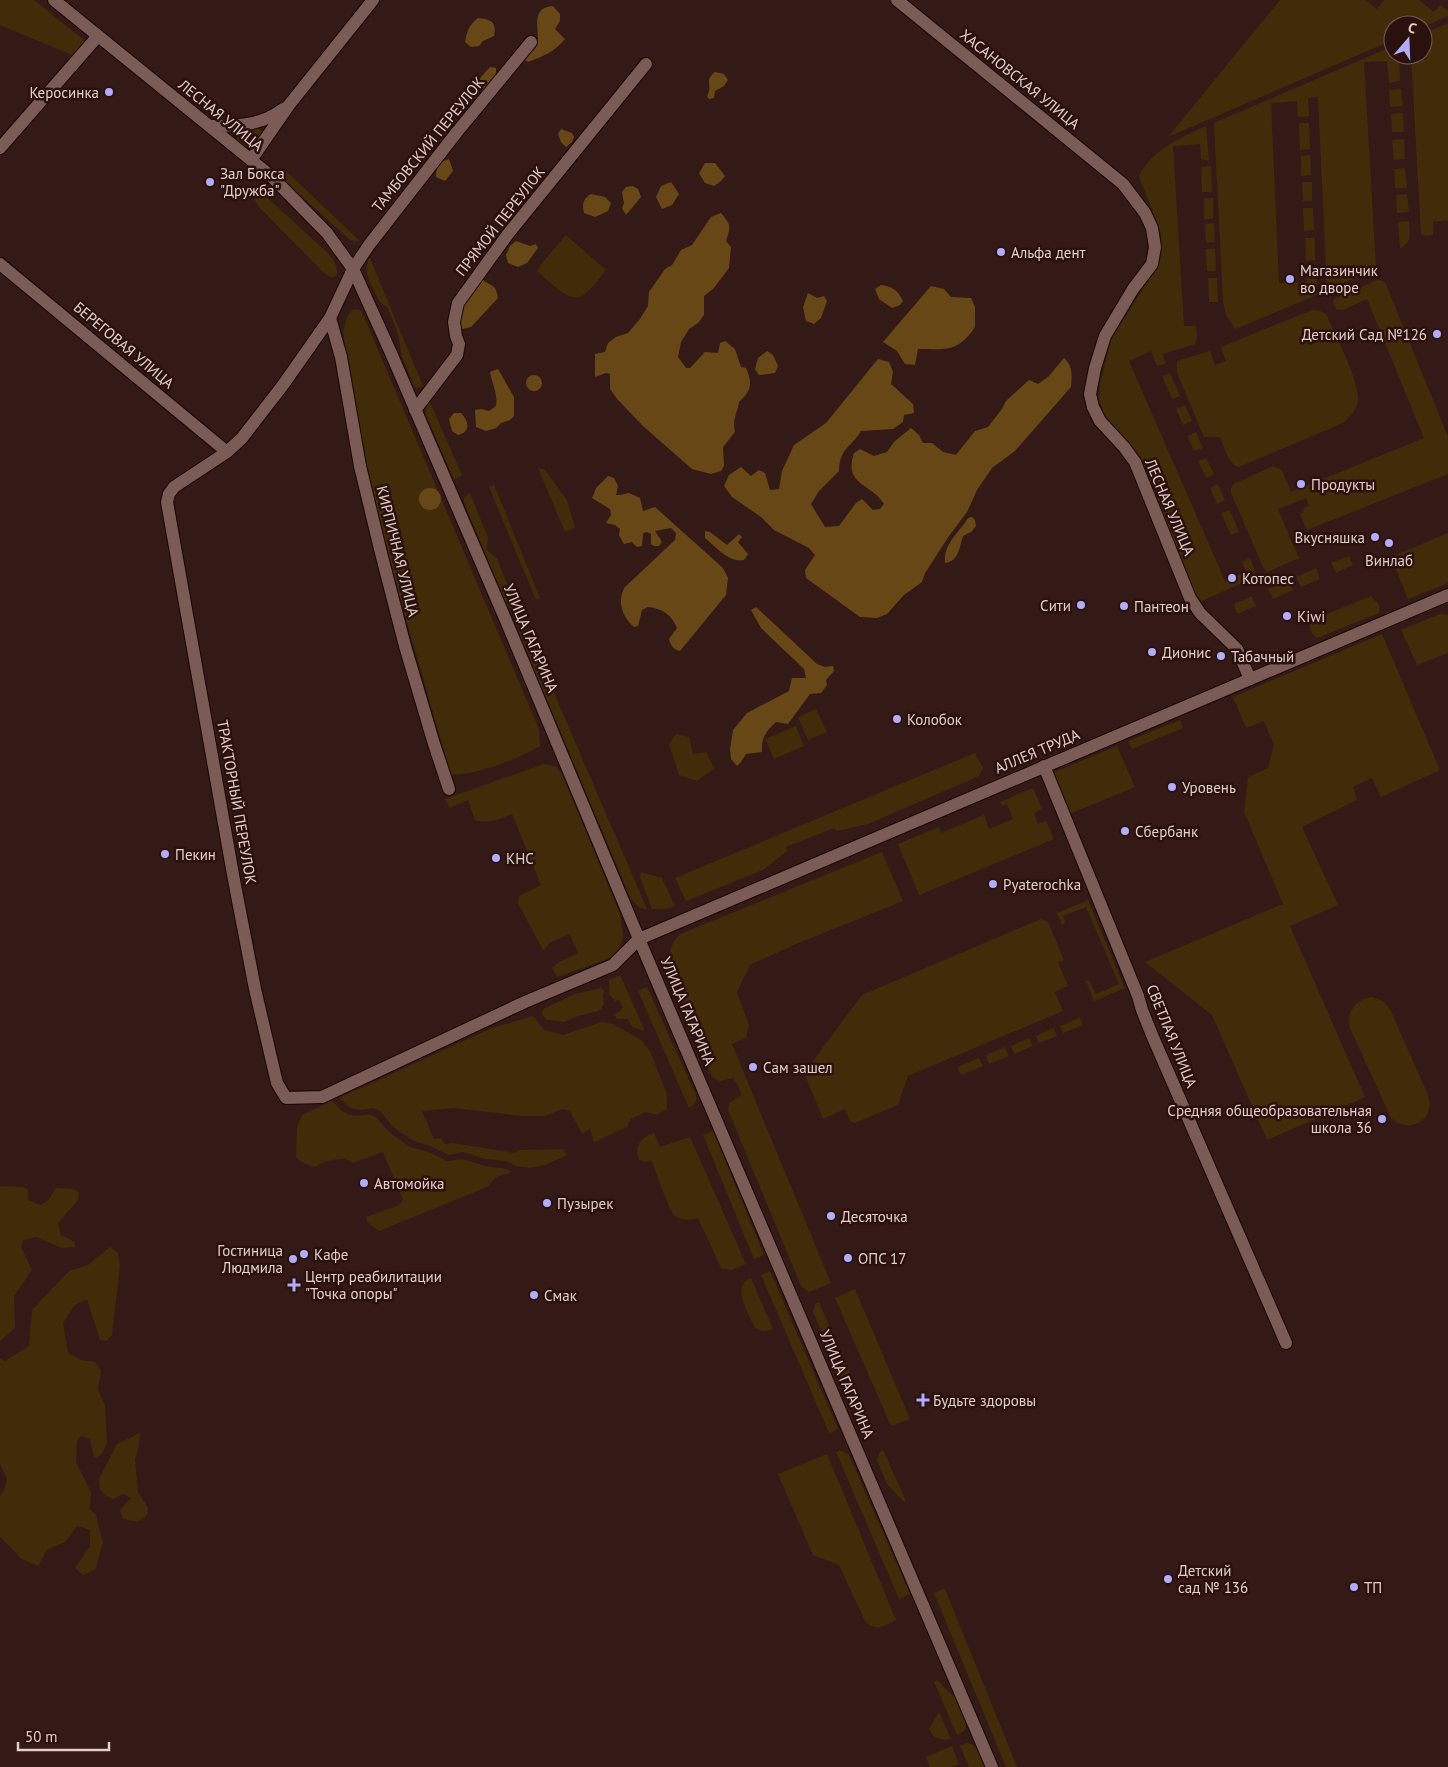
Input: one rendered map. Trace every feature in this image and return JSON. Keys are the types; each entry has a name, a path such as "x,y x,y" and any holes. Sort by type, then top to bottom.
{"street":[{"name":"ЛЕСНАЯ УЛИЦА","path":"54,0 251,160 292,197 327,233 353,269"},
{"name":"ХАСАНОВСКАЯ УЛИЦА","path":"897,0 1123,184"},
{"path":"251,160 289,105 370,1"},
{"path":"0,148 98,36"},
{"name":"ТАМБОВСКИЙ ПЕРЕУЛОК","path":"168,509 169,494 174,487 226,452 242,438 330,318 353,269 392,215 531,42"},
{"name":"ПРЯМОЙ ПЕРЕУЛОК","path":"415,410 457,355 459,344 454,322 458,303 508,234 646,64"},
{"path":"209,126 259,122 271,118 289,105"},
{"name":"ЛЕСНАЯ УЛИЦА","path":"1123,184 1145,213 1152,228 1155,247 1152,264 1133,290 1105,336 1095,368 1090,394 1093,407 1100,421 1135,462 1190,598 1200,612 1238,648 1250,679"},
{"name":"БЕРЕГОВАЯ УЛИЦА","path":"0,264 226,452"},
{"name":"УЛИЦА ГАГАРИНА","path":"353,269 507,623 639,939 992,1767"},
{"name":"КИРПИЧНАЯ УЛИЦА","path":"330,318 341,357 360,466 380,549 405,646 449,789"},
{"name":"ТРАКТОРНЫЙ ПЕРЕУЛОК","path":"168,509 255,989 277,1083 286,1098 322,1097 525,1002 613,965 639,939"},
{"name":"АЛЛЕЯ ТРУДА","path":"639,939 1448,595"},
{"name":"СВЕТЛАЯ УЛИЦА","path":"1044,766 1138,996 1152,1035 1286,1343"}],"shaded area":[{"path":"0,0 34,0 90,45 79,58 0,25"},
{"path":"1280,0 1365,0 1377,9 1384,0 1419,0 1434,12 1440,5 1448,10 1448,16 1433,23 1433,15 1383,15 1383,44 1168,137"},
{"path":"553,6 560,14 560,21 555,29 565,39 548,53 528,62 525,60 526,54 538,39 537,22 539,13 546,7"},
{"path":"478,18 490,20 494,24 494,36 483,41 479,46 471,47 465,42 470,26"},
{"path":"1448,23 1448,223 1447,220 1433,222 1433,235 1426,236 1421,234 1412,65 1433,65 1433,30"},
{"path":"1383,50 1383,61 1364,62 1376,268 1327,291 1318,97 1308,98 1309,116 1298,117 1297,101 1271,103 1279,283 1307,282 1306,268 1316,267 1317,295 1235,329 1226,315 1223,302 1214,123"},
{"path":"1387,65 1399,65 1400,81 1389,83"},
{"path":"490,67 496,68 494,78 488,87 482,90 477,85"},
{"path":"715,72 724,74 728,80 724,86 715,91 714,98 709,99 707,96 709,80"},
{"path":"1401,89 1403,106 1390,107 1389,90"},
{"path":"1403,113 1404,132 1392,132 1391,114"},
{"path":"1299,123 1309,123 1310,149 1300,150"},
{"path":"1206,126 1209,161 1201,159 1200,144 1173,146 1184,326 1196,326 1197,338 1195,344 1162,354 1166,363 1157,366 1151,351 1129,361 1225,581 1246,572 1242,562 1250,558 1255,571 1253,578 1202,601 1196,598 1139,457 1107,421 1099,400 1100,384 1111,339 1155,270 1161,234 1139,176 1159,151"},
{"path":"258,128 262,132 250,146 243,147 237,139 239,135"},
{"path":"561,129 572,133 574,137 572,142 566,147 561,142 558,134"},
{"path":"1404,139 1405,159 1394,160 1392,140"},
{"path":"1310,155 1311,175 1301,176 1301,156"},
{"path":"449,159 453,171 445,181 436,177 437,170 440,163"},
{"path":"705,163 715,163 725,176 714,186 705,183 699,173"},
{"path":"1211,166 1212,192 1202,192 1201,167"},
{"path":"1405,168 1407,188 1395,188 1394,169"},
{"path":"286,171 361,242 350,240 280,177"},
{"path":"671,182 679,194 672,205 662,209 656,197 661,186"},
{"path":"1302,182 1312,182 1312,201 1303,201"},
{"path":"633,186 638,189 641,197 626,215 622,208 624,203 622,192 626,187"},
{"path":"257,191 260,191 329,254 336,266 337,275 332,278 324,273 258,206 253,196"},
{"path":"591,194 605,197 611,203 608,211 595,217 584,213 584,202"},
{"path":"1407,194 1409,212 1397,213 1396,195"},
{"path":"1204,198 1213,198 1213,219 1204,219"},
{"path":"1303,208 1313,208 1314,230 1304,231"},
{"path":"721,213 729,226 726,241 731,247 729,268 713,289 704,296 704,315 698,323 689,329 681,342 678,357 686,368 690,368 705,352 718,353 720,343 725,341 735,349 741,367 746,368 748,374 750,387 739,402 734,420 735,432 723,447 724,466 721,471 711,474 692,469 643,426 610,389 610,374 606,373 595,377 595,354 605,352 608,343 616,337 628,333 648,306 649,292 665,269 672,265 681,250 692,245 711,217"},
{"path":"1409,221 1409,240 1400,249 1398,222"},
{"path":"1214,223 1215,242 1206,243 1205,224"},
{"path":"566,235 606,270 589,291 577,298 565,294 537,271"},
{"path":"1305,238 1315,238 1315,260 1306,261"},
{"path":"516,241 530,246 536,244 538,248 527,263 518,267 508,263 506,255 510,246"},
{"path":"1206,249 1215,249 1216,271 1207,271"},
{"path":"370,258 423,386 418,388 415,387 402,357 398,334 388,308 380,302 369,281 366,269"},
{"path":"1208,278 1217,278 1218,302 1209,302"},
{"path":"483,280 495,288 498,298 471,327 462,329 460,315 465,302"},
{"path":"1377,280 1383,281 1386,284 1448,437 1448,474 1307,530 1300,514 1304,512 1303,509 1309,506 1306,498 1278,509 1299,558 1267,572 1263,567 1231,493 1231,488 1234,484 1273,466 1282,470 1291,492 1424,438 1367,299 1343,310 1336,309 1333,303 1334,299"},
{"path":"881,285 892,288 899,294 903,301 900,305 892,308 879,299 875,289"},
{"path":"931,286 944,289 951,297 971,298 975,307 975,327 957,345 944,349 918,349 915,365 905,364 897,351 883,342"},
{"path":"808,293 817,298 824,296 827,301 821,318 814,324 806,321 803,307"},
{"path":"353,309 361,310 539,729 540,746 509,761 485,769 451,775 398,591 357,430 343,331 347,317"},
{"path":"1312,310 1326,314 1341,347 1356,386 1358,397 1356,408 1343,423 1239,467 1235,466 1227,455 1220,437 1204,437 1177,373 1177,361 1210,351 1215,365 1226,361 1221,347"},
{"path":"767,351 773,355 778,366 775,373 759,375 755,369 758,358"},
{"path":"1064,358 1072,375 1071,387 1015,451 992,468 977,490 967,512 925,573 922,582 904,595 887,614 877,618 860,617 806,578 805,570 815,555 809,548 774,530 761,517 732,497 724,486 729,475 741,467 751,476 759,470 765,473 770,490 779,489 782,471 794,445 826,423 878,359 889,362 893,372 891,384 913,404 914,413 904,415 903,422 893,429 861,431 844,452 841,457 839,471 819,491 811,504 825,527 839,526 856,503 862,499 873,510 880,509 884,504 879,497 855,478 852,472 854,453 860,449 874,456 887,452 894,442 911,428 919,435 923,443 932,443 943,452 956,455 975,431 988,427 1006,401 1029,380 1038,384 1048,377"},
{"path":"498,369 514,397 514,416 496,428 486,431 476,427 475,410 489,411 496,406 496,393 490,372"},
{"path":"1170,373 1180,396 1172,399 1162,376"},
{"path":"534,375 540,377 542,383 540,389 534,391 528,389 526,383 528,377"},
{"path":"429,400 462,475 454,480 426,415"},
{"path":"1185,405 1192,421 1183,425 1176,409"},
{"path":"454,413 461,413 466,419 467,429 462,434 458,435 452,431 449,419"},
{"path":"1196,432 1203,448 1194,451 1187,436"},
{"path":"1206,458 1214,474 1206,478 1198,461"},
{"path":"538,468 545,470 567,500 575,528 565,532"},
{"path":"608,476 614,478 618,486 616,495 629,493 640,498 643,511 655,507 723,568 728,578 726,595 680,651 674,648 669,639 677,628 666,613 648,607 642,610 638,626 634,627 624,614 621,603 622,592 625,587 675,540 676,533 671,528 655,531 662,542 659,546 651,544 651,534 647,532 643,533 642,546 637,547 632,542 624,544 619,535 620,529 615,525 606,523 611,515 610,509 592,498 596,488"},
{"path":"1218,484 1225,500 1217,504 1210,488"},
{"path":"494,485 540,598 536,600 489,487"},
{"path":"430,488 440,495 441,499 434,509 430,510 420,503 419,499 426,489"},
{"path":"470,493 488,538 487,550 497,559 517,608 507,606 464,502 464,497"},
{"path":"1230,510 1239,532 1231,535 1221,513"},
{"path":"972,517 975,520 976,526 971,532 963,536 956,557 950,562 945,563 946,550 949,544 968,518"},
{"path":"705,531 710,532 727,545 739,534 742,537 738,542 748,554 744,560 733,559 705,538"},
{"path":"1448,533 1448,583 1408,599 1391,557"},
{"path":"1349,556 1353,565 1336,573 1331,563"},
{"path":"1316,568 1320,579 1301,587 1296,577"},
{"path":"1289,580 1293,590 1273,599 1268,589"},
{"path":"1252,596 1256,606 1237,614 1234,604"},
{"path":"1371,596 1379,605 1379,613 1317,638 1312,633 1310,621"},
{"path":"756,607 817,664 825,667 833,666 834,671 826,680 827,685 821,693 810,694 788,724 776,722 769,729 763,739 762,752 746,754 737,766 731,759 730,749 733,730 747,713 789,691 792,678 806,678 804,669 761,628 751,610"},
{"path":"1440,614 1448,615 1448,653 1417,665 1401,630"},
{"path":"524,623 647,909 639,908 630,897 520,636 518,629"},
{"path":"1382,634 1440,770 1381,797 1372,778 1353,787 1357,800 1302,827 1338,905 1290,926 1365,1097 1267,1140 1212,1015 1145,962 1283,904 1244,812 1248,777 1268,768 1274,745 1264,721 1246,728 1233,697"},
{"path":"816,709 827,732 808,740 798,717"},
{"path":"1180,720 1183,728 1132,749 1128,741"},
{"path":"796,726 804,746 774,759 765,739"},
{"path":"676,734 689,737 693,754 706,752 714,768 697,781 679,775 669,744"},
{"path":"1117,746 1135,787 1067,815 1050,774"},
{"path":"975,753 983,768 979,776 868,824 837,831 834,828 786,847 787,851 763,870 686,901 675,878"},
{"path":"544,764 555,766 562,774 620,914 623,937 618,952 610,958 557,977 552,968 559,962 578,953 570,934 551,942 543,950 518,903 519,896 541,885 512,814 490,821 475,820 468,800 450,808 445,799"},
{"path":"1033,788 1042,809 1034,813 1038,824 1046,821 1054,839 919,895 898,844 939,827 941,833 984,815 989,829 1013,819 1007,804 1002,806 1000,802"},
{"path":"882,852 903,901 798,943 750,965 737,992 749,1025 746,1038 732,1044 831,1283 809,1292 801,1286 728,1110 729,1103 742,1095 734,1078 720,1081 712,1077 671,975 670,953 673,944 680,934"},
{"path":"641,872 662,878 675,906 666,909 652,909 640,877"},
{"path":"1088,900 1125,988 1094,1001 1086,981 1089,980 1096,994 1119,984 1086,907 1063,916 1065,923 1062,925 1057,913"},
{"path":"1041,919 1048,922 1064,960 1058,962 1068,986 1055,992 1063,1011 908,1076 898,1105 855,1123 850,1121 845,1109 823,1119 805,1075 807,1069 862,995"},
{"path":"620,975 645,1031 632,1027 628,1019 617,1019 614,1014 623,1007 619,1000 615,1001 609,994 609,980"},
{"path":"647,987 696,1095 695,1103 689,1108 638,991"},
{"path":"601,988 604,991 604,1003 598,1011 564,1022 547,1020 542,1015 543,1009 575,994"},
{"path":"1371,997 1383,1001 1391,1011 1428,1095 1428,1112 1425,1118 1413,1125 1398,1123 1391,1118 1350,1028 1349,1017 1353,1008 1360,1001"},
{"path":"533,1016 544,1030 563,1035 602,1022 613,1024 641,1040 650,1051 667,1094 667,1109 657,1115 646,1112 631,1119 627,1127 594,1142 590,1129 582,1134 570,1111 562,1109 545,1116 522,1116 454,1108 422,1111 434,1139 441,1138 445,1144 453,1143 514,1153 519,1150 563,1149 567,1155 545,1165 530,1168 516,1166 506,1161 485,1159 463,1152 449,1155 414,1141 394,1128 380,1111 373,1108 361,1110 350,1108 339,1098 492,1028"},
{"path":"1080,1018 1083,1025 1063,1033 1060,1026"},
{"path":"1054,1028 1057,1036 1039,1043 1036,1036"},
{"path":"1029,1038 1033,1046 1014,1054 1011,1046"},
{"path":"1005,1047 1009,1056 989,1064 986,1055"},
{"path":"979,1058 983,1066 961,1075 957,1067"},
{"path":"332,1101 341,1110 349,1114 358,1116 370,1114 377,1118 388,1131 410,1147 429,1152 447,1161 463,1159 512,1172 496,1177 487,1187 379,1231 367,1222 366,1217 399,1205 403,1200 383,1152 353,1163 345,1158 327,1161 314,1167 300,1161 296,1157 297,1127 302,1115"},
{"path":"713,1131 764,1255 754,1259 703,1135"},
{"path":"654,1133 660,1147 690,1137 746,1264 731,1270 721,1268 698,1218 681,1219 672,1212 651,1160 645,1162 639,1160 637,1151 639,1143 645,1137"},
{"path":"0,1186 23,1187 28,1190 28,1200 40,1205 48,1201 56,1188 74,1189 79,1193 78,1200 58,1223 61,1235 75,1242 75,1247 62,1248 36,1237 23,1240 21,1247 32,1270 14,1296 15,1328 0,1341"},
{"path":"110,1247 118,1253 120,1266 112,1335 106,1341 100,1340 87,1299 75,1305 63,1323 68,1353 81,1360 95,1362 101,1371 98,1390 105,1405 107,1443 101,1455 94,1458 90,1439 81,1436 77,1441 76,1462 91,1492 90,1509 96,1515 103,1542 95,1570 83,1575 75,1568 90,1546 90,1530 77,1526 65,1542 47,1550 38,1566 22,1559 0,1537 0,1496 7,1479 0,1464 0,1358 5,1361 29,1346 32,1310 69,1271 88,1265"},
{"path":"770,1271 838,1429 829,1433 761,1275"},
{"path":"751,1278 773,1329 768,1331 755,1328 743,1301 742,1287"},
{"path":"855,1289 910,1419 891,1426 835,1298"},
{"path":"819,1302 876,1434 874,1435 864,1432 813,1312 816,1303"},
{"path":"140,1433 135,1459 138,1492 148,1508 147,1515 138,1522 123,1519 120,1510 131,1498 123,1494 113,1499 106,1496 100,1489 99,1479 117,1444"},
{"path":"840,1450 849,1455 910,1594 899,1599 836,1452"},
{"path":"883,1450 906,1501 904,1502 887,1484 877,1460 880,1452"},
{"path":"827,1454 896,1620 881,1627 874,1627 866,1623 839,1565 813,1555 778,1474"},
{"path":"945,1589 1017,1767 1006,1767 934,1593"},
{"path":"937,1680 955,1698 965,1721 966,1727 964,1731 957,1735 934,1682"},
{"path":"939,1712 951,1739 945,1740 934,1737 929,1729"},
{"path":"967,1743 978,1749 987,1767 969,1767 960,1746"},
{"path":"952,1746 959,1764 951,1767 930,1767 926,1757"}],"place":[{"name":"Керосинка","path":"109,92"},
{"name":"Зал Бокса \"Дружба\"","path":"210,182"},
{"name":"Альфа дент","path":"1001,252"},
{"name":"Магазинчик во дворе","path":"1290,279"},
{"name":"Детский Сад №126","path":"1437,334"},
{"name":"Продукты","path":"1301,484"},
{"name":"Вкусняшка","path":"1375,537"},
{"name":"Винлаб","path":"1389,543"},
{"name":"Котопес","path":"1232,578"},
{"name":"Сити","path":"1081,605"},
{"name":"Пантеон","path":"1124,606"},
{"name":"Kiwi","path":"1287,616"},
{"name":"Дионис","path":"1152,652"},
{"name":"Табачный","path":"1221,656"},
{"name":"Колобок","path":"897,719"},
{"name":"Уровень","path":"1172,787"},
{"name":"Сбербанк","path":"1125,831"},
{"name":"Пекин","path":"165,854"},
{"name":"КНС","path":"496,858"},
{"name":"Pyaterochka","path":"993,884"},
{"name":"Сам зашел","path":"753,1067"},
{"name":"Средняя общеобразовательная школа 36","path":"1382,1119"},
{"name":"Автомойка","path":"364,1183"},
{"name":"Пузырек","path":"547,1203"},
{"name":"Десяточка","path":"831,1216"},
{"name":"Кафе","path":"304,1254"},
{"name":"ОПС 17","path":"848,1258"},
{"name":"Гостиница Людмила","path":"293,1259"},
{"name":"Центр реабилитации \"Точка опоры\"","path":"294,1285"},
{"name":"Смак","path":"534,1295"},
{"name":"Будьте здоровы","path":"923,1400"},
{"name":"Детский сад № 136","path":"1168,1579"},
{"name":"ТП","path":"1354,1587"}]}
